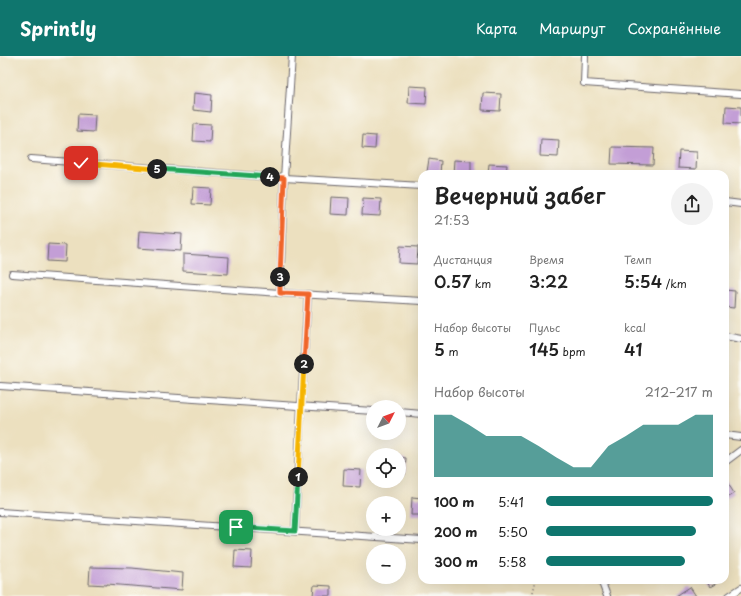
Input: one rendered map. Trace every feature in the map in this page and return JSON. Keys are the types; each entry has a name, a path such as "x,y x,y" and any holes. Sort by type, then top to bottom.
{"street":[{"path":"280,293 284,178 292,56"},
{"path":"585,56 584,83 741,94"},
{"path":"30,159 284,178 418,186"},
{"path":"729,202 741,204"},
{"path":"12,274 280,293 418,300"},
{"path":"295,531 308,294"},
{"path":"729,337 741,339"},
{"path":"0,386 366,411"},
{"path":"406,413 418,414"},
{"path":"729,436 741,437"},
{"path":"729,459 741,450"},
{"path":"0,512 418,540"},
{"path":"603,584 608,596"},
{"path":"729,596 741,588"}],"path":[{"path":"532,596 535,584"}],"building":[{"path":"409,86 427,87 426,104 408,103"},
{"path":"194,93 212,95 211,112 193,110"},
{"path":"483,93 501,94 500,111 482,110"},
{"path":"726,106 741,107 741,124 725,123"},
{"path":"78,114 95,115 94,132 77,131"},
{"path":"194,124 211,125 210,142 193,141"},
{"path":"363,135 376,136 375,149 362,148"},
{"path":"541,139 559,140 558,157 540,156"},
{"path":"612,147 654,148 653,165 611,164"},
{"path":"679,151 697,152 696,169 678,168"},
{"path":"429,159 441,161 440,170 427,170"},
{"path":"454,160 471,161 471,170 453,170"},
{"path":"489,164 507,165 506,170 488,170"},
{"path":"193,187 211,188 210,205 192,204"},
{"path":"331,197 349,198 348,215 330,214"},
{"path":"363,198 381,199 380,216 362,215"},
{"path":"139,231 182,234 181,251 138,248"},
{"path":"48,244 66,245 65,262 47,261"},
{"path":"400,246 418,247 417,264 399,263"},
{"path":"183,254 229,257 228,274 183,271"},
{"path":"729,290 735,291 734,308 729,307"},
{"path":"344,469 361,470 360,487 343,486"},
{"path":"729,485 734,493 729,496"},
{"path":"412,497 418,498 418,515 411,515"},
{"path":"235,550 252,551 251,568 234,567"},
{"path":"90,567 132,568 183,573 182,590 89,584"},
{"path":"708,584 715,584 710,587"},
{"path":"314,585 331,586 331,596 313,596"},
{"path":"690,587 696,596 676,596"}],"route":[{"path":"81,163 284,178 280,293 308,294 295,531 236,527"}]}
